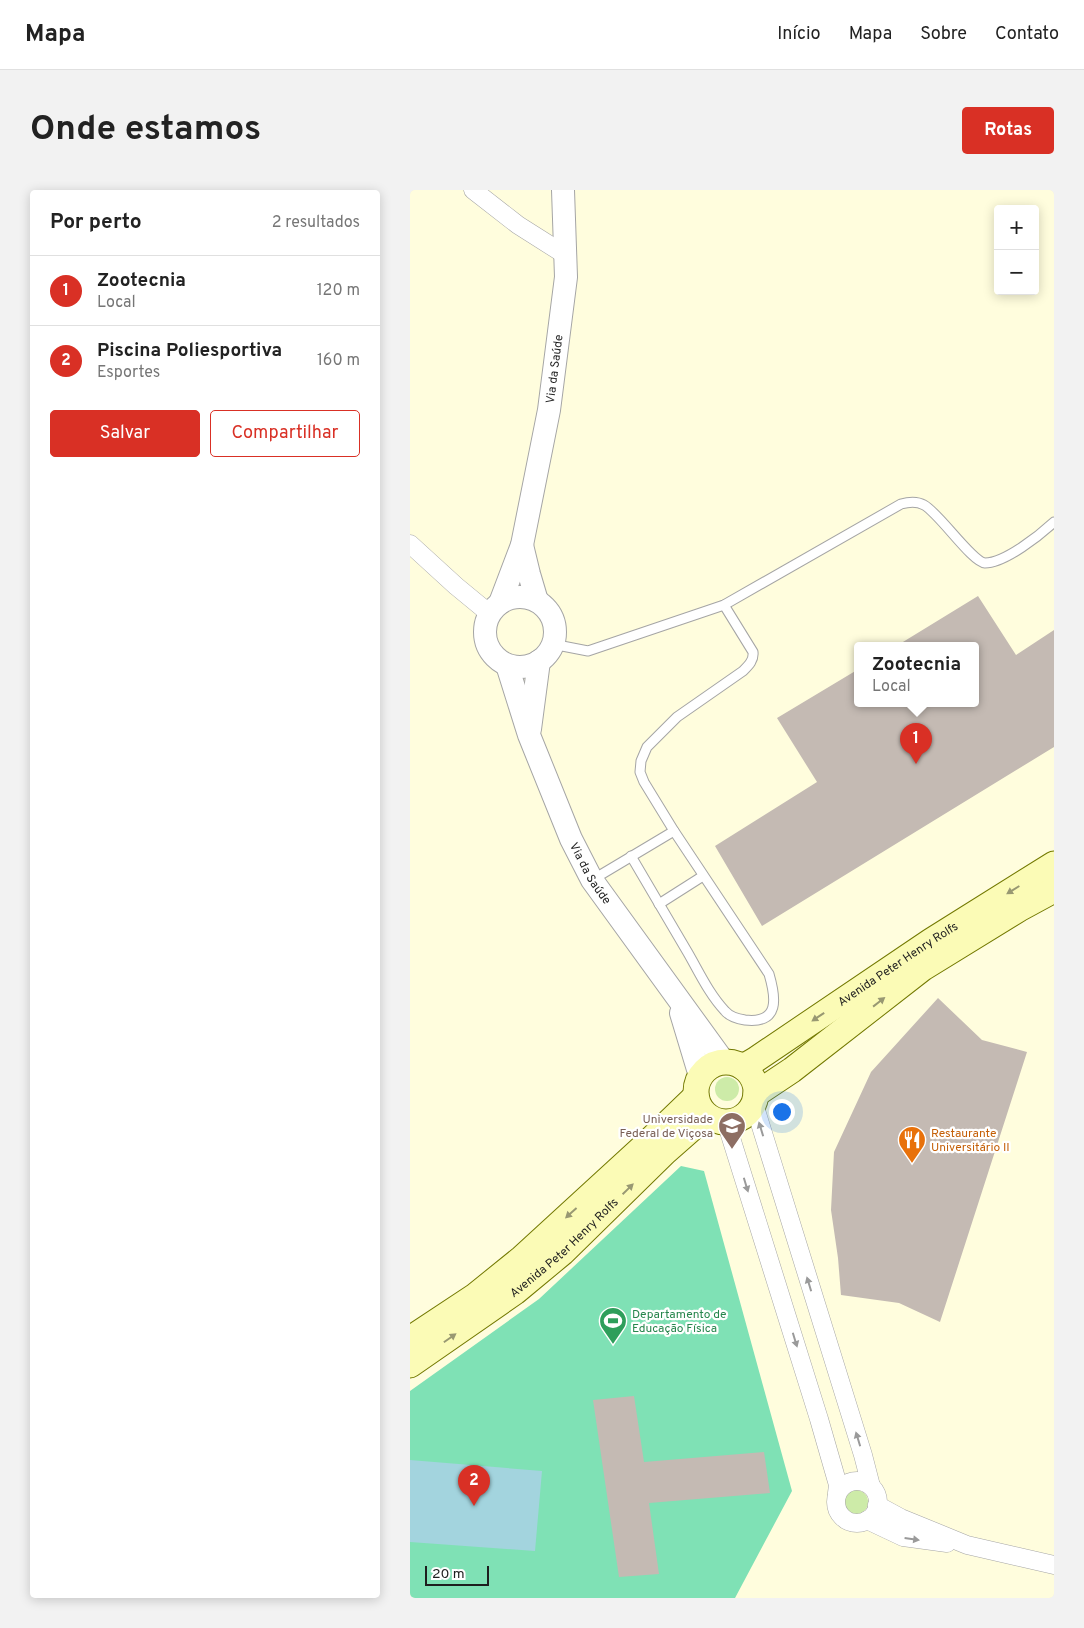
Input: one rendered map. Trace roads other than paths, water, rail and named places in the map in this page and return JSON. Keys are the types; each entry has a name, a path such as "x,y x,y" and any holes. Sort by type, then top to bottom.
{"main road":[{"name":"Avenida Peter Henry Rolfs","path":"733,1064 755,1060 931,941 1054,864"},
{"name":"Avenida Peter Henry Rolfs","path":"755,1099 923,968 1018,909 1054,890"},
{"path":"715,1064 733,1064 752,1076 755,1099 743,1117 733,1121 707,1103 706,1068 715,1064"},
{"name":"Avenida Peter Henry Rolfs","path":"410,1339 475,1296 522,1258 642,1148 707,1103"},
{"name":"Avenida Peter Henry Rolfs","path":"410,1366 522,1286 562,1252 665,1152 698,1123 707,1103"}],"street":[{"path":"473,190 518,225 566,256"},
{"name":"Via da Saúde","path":"495,608 522,545 550,410 566,277 563,190"},
{"path":"410,544 456,586 495,608"},
{"name":"Via da Saúde","path":"522,545 538,602"},
{"path":"529,735 546,653 555,635 554,625 551,615 545,608 538,602 528,598 509,598 495,608 486,625 485,637 489,649 496,658 507,665 529,666 546,653"},
{"name":"Via da Saúde","path":"507,665 529,735 571,839 592,880 677,998 733,1064"},
{"name":"Via da Saúde","path":"677,998 707,1103"},
{"path":"755,1099 871,1486 875,1492 876,1511 867,1520 854,1523 842,1518 836,1506 836,1500 841,1488 852,1481 859,1481 871,1486"},
{"path":"707,1103 819,1419 838,1485 838,1493"},
{"path":"877,1505 901,1518 967,1545 1054,1565"},
{"path":"867,1520 903,1537 967,1545"}],"lane":[{"path":"546,653 588,651 724,605 901,504 911,502 924,505 978,561 985,563 1004,558 1044,532 1054,522"},
{"path":"631,856 708,987 726,1012 737,1019 756,1021 767,1018 773,1008 774,993 769,974 674,831 644,782 640,772 641,761 647,747 676,717 743,671 754,657 753,652 724,605"},
{"path":"592,880 674,831"},
{"path":"659,904 703,876"}],"water":[{"path":"410,1460 542,1471 535,1551 410,1542"}],"place":[{"name":"Zootecnia","path":"916,764"},
{"name":"Universidade Federal de Viçosa","path":"732,1150"},
{"name":"Restaurante Universitário II","path":"912,1164"},
{"name":"Departamento de Educação Física","path":"613,1345"},
{"name":"Piscina Poliesportiva","path":"474,1506"}]}
